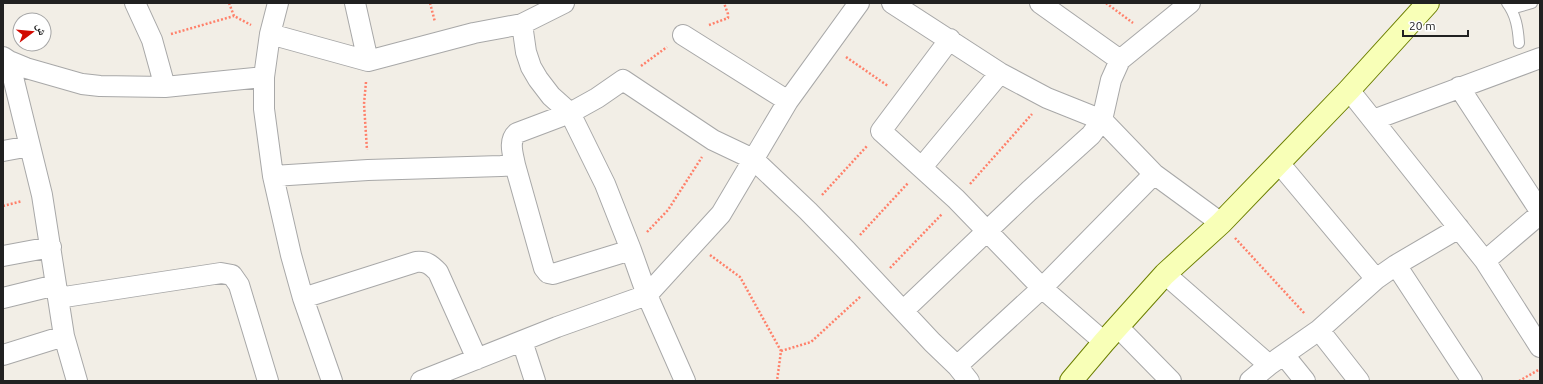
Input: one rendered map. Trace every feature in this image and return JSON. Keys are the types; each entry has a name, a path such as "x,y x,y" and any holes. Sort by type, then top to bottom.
{"main road":[{"path":"1071,381 1165,274 1221,223 1349,90 1428,3"}],"street":[{"path":"135,3 152,40 165,87"},
{"path":"278,3 270,34 264,77 264,109 273,176 291,255 303,298 332,381"},
{"path":"355,3 368,61"},
{"path":"270,34 368,61 474,33 522,24 564,3"},
{"path":"892,3 950,39 1000,73 1047,98 1102,120 1154,174 1221,223"},
{"path":"1040,3 1120,60"},
{"path":"904,310 1091,135 1102,120 1111,80 1120,60 1189,3"},
{"path":"421,381 522,341 647,295 721,214 788,101 829,46 857,4"},
{"path":"522,24 526,52 531,67 551,96 570,113 605,184 647,295 685,381"},
{"path":"683,35 788,101"},
{"path":"950,39 881,131 922,167 988,230 1042,288 1111,334 1171,381"},
{"path":"1373,120 1540,58"},
{"path":"6,59 26,68 82,84 100,86 165,87 264,77"},
{"path":"6,59 42,195 64,336 77,381"},
{"path":"922,167 1000,73"},
{"path":"631,250 554,274 548,273 544,268 515,164 511,142 517,133 570,113 598,98 623,80 713,140 753,160 808,211 904,310 932,342 957,366 969,381"},
{"path":"1459,87 1540,211"},
{"path":"1349,90 1535,326 1540,347"},
{"path":"3,151 30,146"},
{"path":"1279,163 1376,278"},
{"path":"273,176 368,170 501,166 515,164"},
{"path":"957,366 1042,288 1154,174"},
{"path":"1485,261 1540,214"},
{"path":"1250,381 1276,360 1319,330 1376,278 1459,228"},
{"path":"3,256 51,248"},
{"path":"303,298 416,262 424,261 430,264 438,272 478,359"},
{"path":"1396,265 1472,381"},
{"path":"3,298 221,273 232,275 239,285 268,381"},
{"path":"1165,274 1305,381"},
{"path":"1319,330 1358,381"},
{"path":"3,356 64,336"},
{"path":"522,341 536,381"}],"lane":[{"path":"1519,43 1518,25 1509,6 1532,3"}],"path":[{"path":"152,40 234,16 229,3"},
{"path":"623,80 683,35 728,18 724,3"},
{"path":"1106,3 1150,35"},
{"path":"829,46 906,98"},
{"path":"368,61 364,104 368,170"},
{"path":"781,351 811,342 876,282 956,199 1047,98"},
{"path":"808,211 881,131"},
{"path":"631,250 668,210 713,140"},
{"path":"846,250 922,167"},
{"path":"1221,223 1319,330"},
{"path":"695,244 740,277 781,351 777,381"},
{"path":"1519,381 1540,369"}]}
